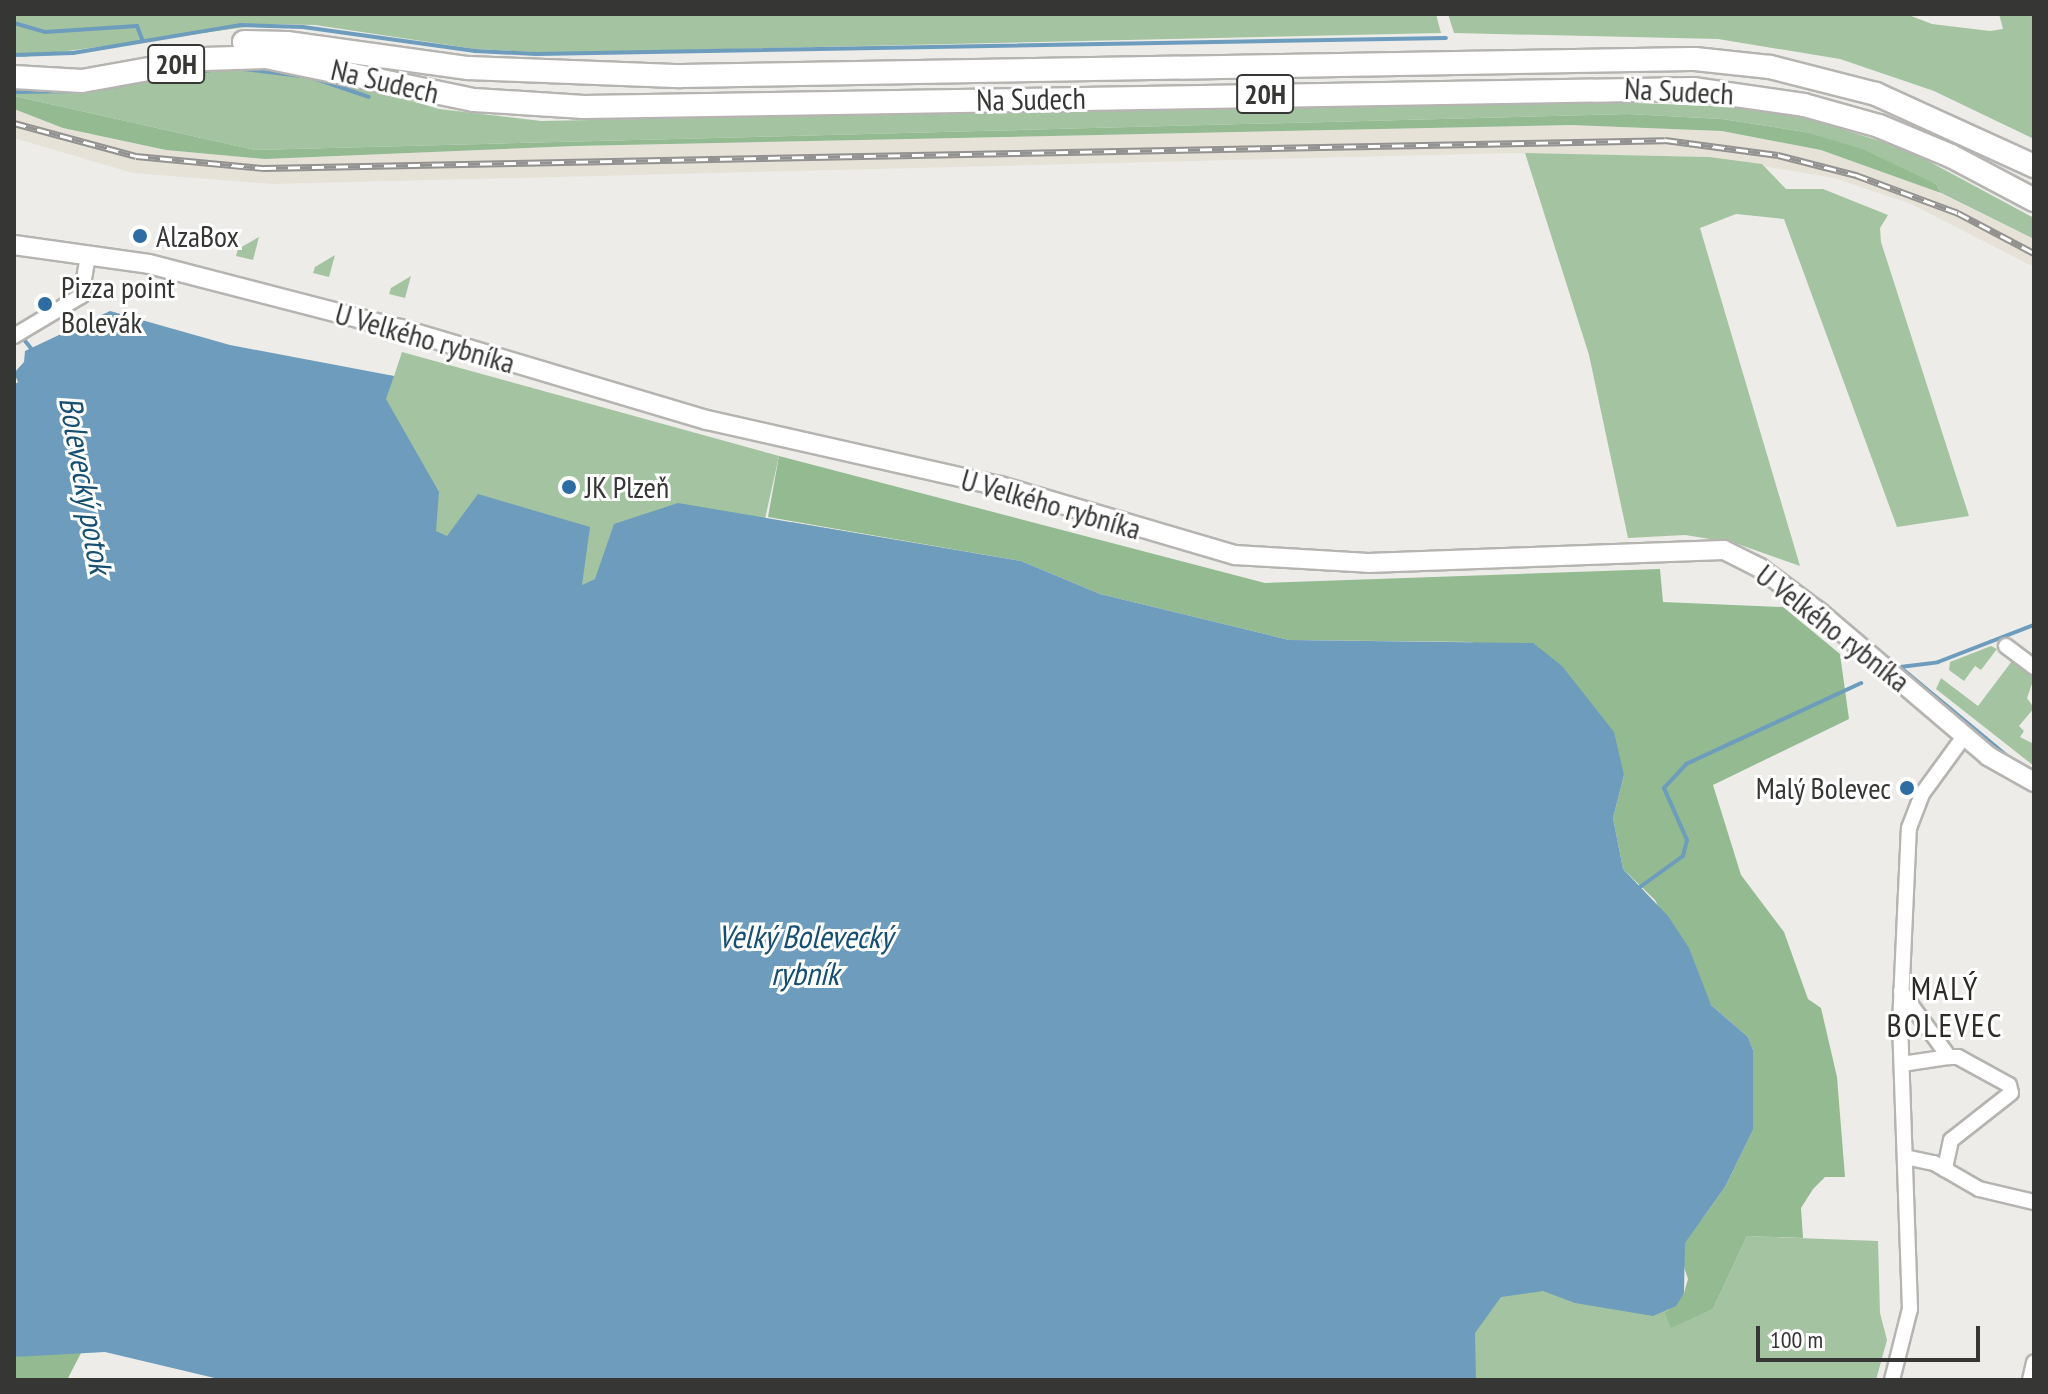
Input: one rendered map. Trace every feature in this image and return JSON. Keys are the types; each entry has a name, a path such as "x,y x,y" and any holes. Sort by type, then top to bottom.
{"main road":[{"name":"Na Sudech","path":"14,77 202,45 258,42 468,68 681,76 1695,59 1770,67 1876,94 2034,166"},
{"name":"Na Sudech","path":"14,77 82,81 204,59 266,57 474,100 597,107 1693,89 1804,105 1879,126 1951,156 2034,200"}],"street":[{"name":"U Velkého rybníka","path":"14,245 87,262 149,264 401,329 707,420 1000,486 1235,555 1368,563 1724,550 1760,568 1819,612 1988,756 2034,782"},
{"path":"14,336 81,296 87,262"},
{"path":"2006,646 2034,667"},
{"path":"1892,1380 1910,1309 1901,991 1909,828 1922,794 1965,735"},
{"path":"1901,991 1949,1057"},
{"path":"1902,1064 1958,1057 1996,1078 2011,1093 1951,1140 1945,1169"},
{"path":"1905,1157 1945,1169 1979,1189 2034,1202"},
{"path":"2030,1380 2034,1362"}],"shaded area":[{"path":"14,109 63,128 166,150 265,159 574,146 1571,125 1722,131 1821,150 1904,176 2034,239 2034,267 1909,203 1834,178 1709,157 1513,153 273,184 133,173 14,138"}],"green space":[{"path":"14,14 1436,14 1441,33 553,53 475,49 315,25 269,24 23,57 14,55"},
{"path":"1448,14 1906,14 1932,24 1990,31 2003,29 1999,14 2034,14 2034,139 1934,91 1840,59 1718,39 1454,33"},
{"path":"246,64 350,83 439,109 541,121 1556,100 1743,107 1796,115 1906,149 2034,218 2034,239 1941,193 1936,184 1805,132 1722,119 1628,114 255,150 14,96 14,90 77,90"},
{"path":"14,96 255,150 1628,114 1722,119 1805,132 1862,149 1936,184 1941,193 1821,150 1722,131 1571,125 574,146 265,159 166,150 63,128 14,109"},
{"path":"1525,153 1709,157 1762,164 1786,189 1823,189 1888,215 1880,228 1881,242 1969,516 1897,527 1784,219 1736,214 1700,228 1800,566 1735,543 1685,535 1628,538 1589,355"},
{"path":"259,237 253,260 236,256 238,249"},
{"path":"335,255 329,277 313,273 315,267"},
{"path":"411,276 405,298 389,294 391,288"},
{"name":"JK Plzeň","path":"402,352 779,456 732,667 344,575 339,369 394,376"},
{"path":"779,456 1265,583 1660,569 1663,602 1783,607 1840,654 1849,719 1713,785 1741,875 1784,932 1808,999 1821,1008 1837,1077 1845,1177 1825,1177 1813,1189 1801,1208 1803,1238 1747,1236 1713,1309 1671,1328 1665,1313 1684,1293 1688,1279 1681,1257 1685,1243 1725,1187 1753,1130 1753,1050 1748,1037 1711,1005 1655,900 1623,869 1613,818 1624,775 1472,642 1289,640 1100,594 1021,561 768,517"},
{"path":"791,522 974,553 1705,1211 1666,1313 1671,1327 1713,1309 1747,1236 1878,1241 1880,1313 1887,1340 1876,1380 1409,1380"},
{"path":"1991,646 1997,649 1981,670 1975,666 1964,681 1949,670 1950,662"},
{"path":"2012,661 2034,678 2027,698 2034,708 2019,726 2024,731 2020,737 2034,744 2034,766 1936,689 1941,678 1978,706"},
{"path":"67,1351 81,1353 67,1380 14,1380 14,1357"}],"water":[{"name":"Velký Bolevecký rybník","path":"110,311 230,345 394,376 386,399 439,492 436,531 447,536 478,494 590,527 582,585 595,579 614,524 678,503 1021,561 1100,594 1289,640 1533,643 1562,666 1614,732 1624,775 1613,818 1623,869 1668,916 1689,948 1711,1005 1748,1037 1753,1050 1753,1130 1725,1187 1685,1243 1684,1293 1676,1306 1653,1316 1575,1303 1543,1291 1501,1297 1475,1333 1476,1380 223,1380 105,1352 14,1357 14,385 18,382 14,373 24,362 25,351"}],"waterway":[{"path":"14,23 45,32 137,26 142,39"},
{"path":"14,55 73,53 240,25 303,27 475,51 536,54 1446,38"},
{"path":"176,75 218,69"},
{"path":"243,69 310,77 369,97"},
{"path":"101,89 159,78"},
{"path":"14,92 80,91"},
{"name":"Bolevecký potok","path":"21,336 33,351"},
{"path":"1900,667 1938,662 2034,625"},
{"path":"1900,667 2011,759"},
{"path":"1640,887 1683,856 1687,840 1664,788 1686,764 1861,683"}],"railway":[{"path":"14,123 136,156 264,168 1665,140 1778,155 1856,175 1958,213 2034,253"}],"place":[{"name":"AlzaBox","path":"140,236"},
{"name":"Pizza point Bolevák","path":"45,304"},
{"name":"JK Plzeň","path":"569,487"},
{"name":"Malý Bolevec","path":"1907,788"}],"district":[{"name":"MALÝ BOLEVEC","path":"1945,1008"}]}
